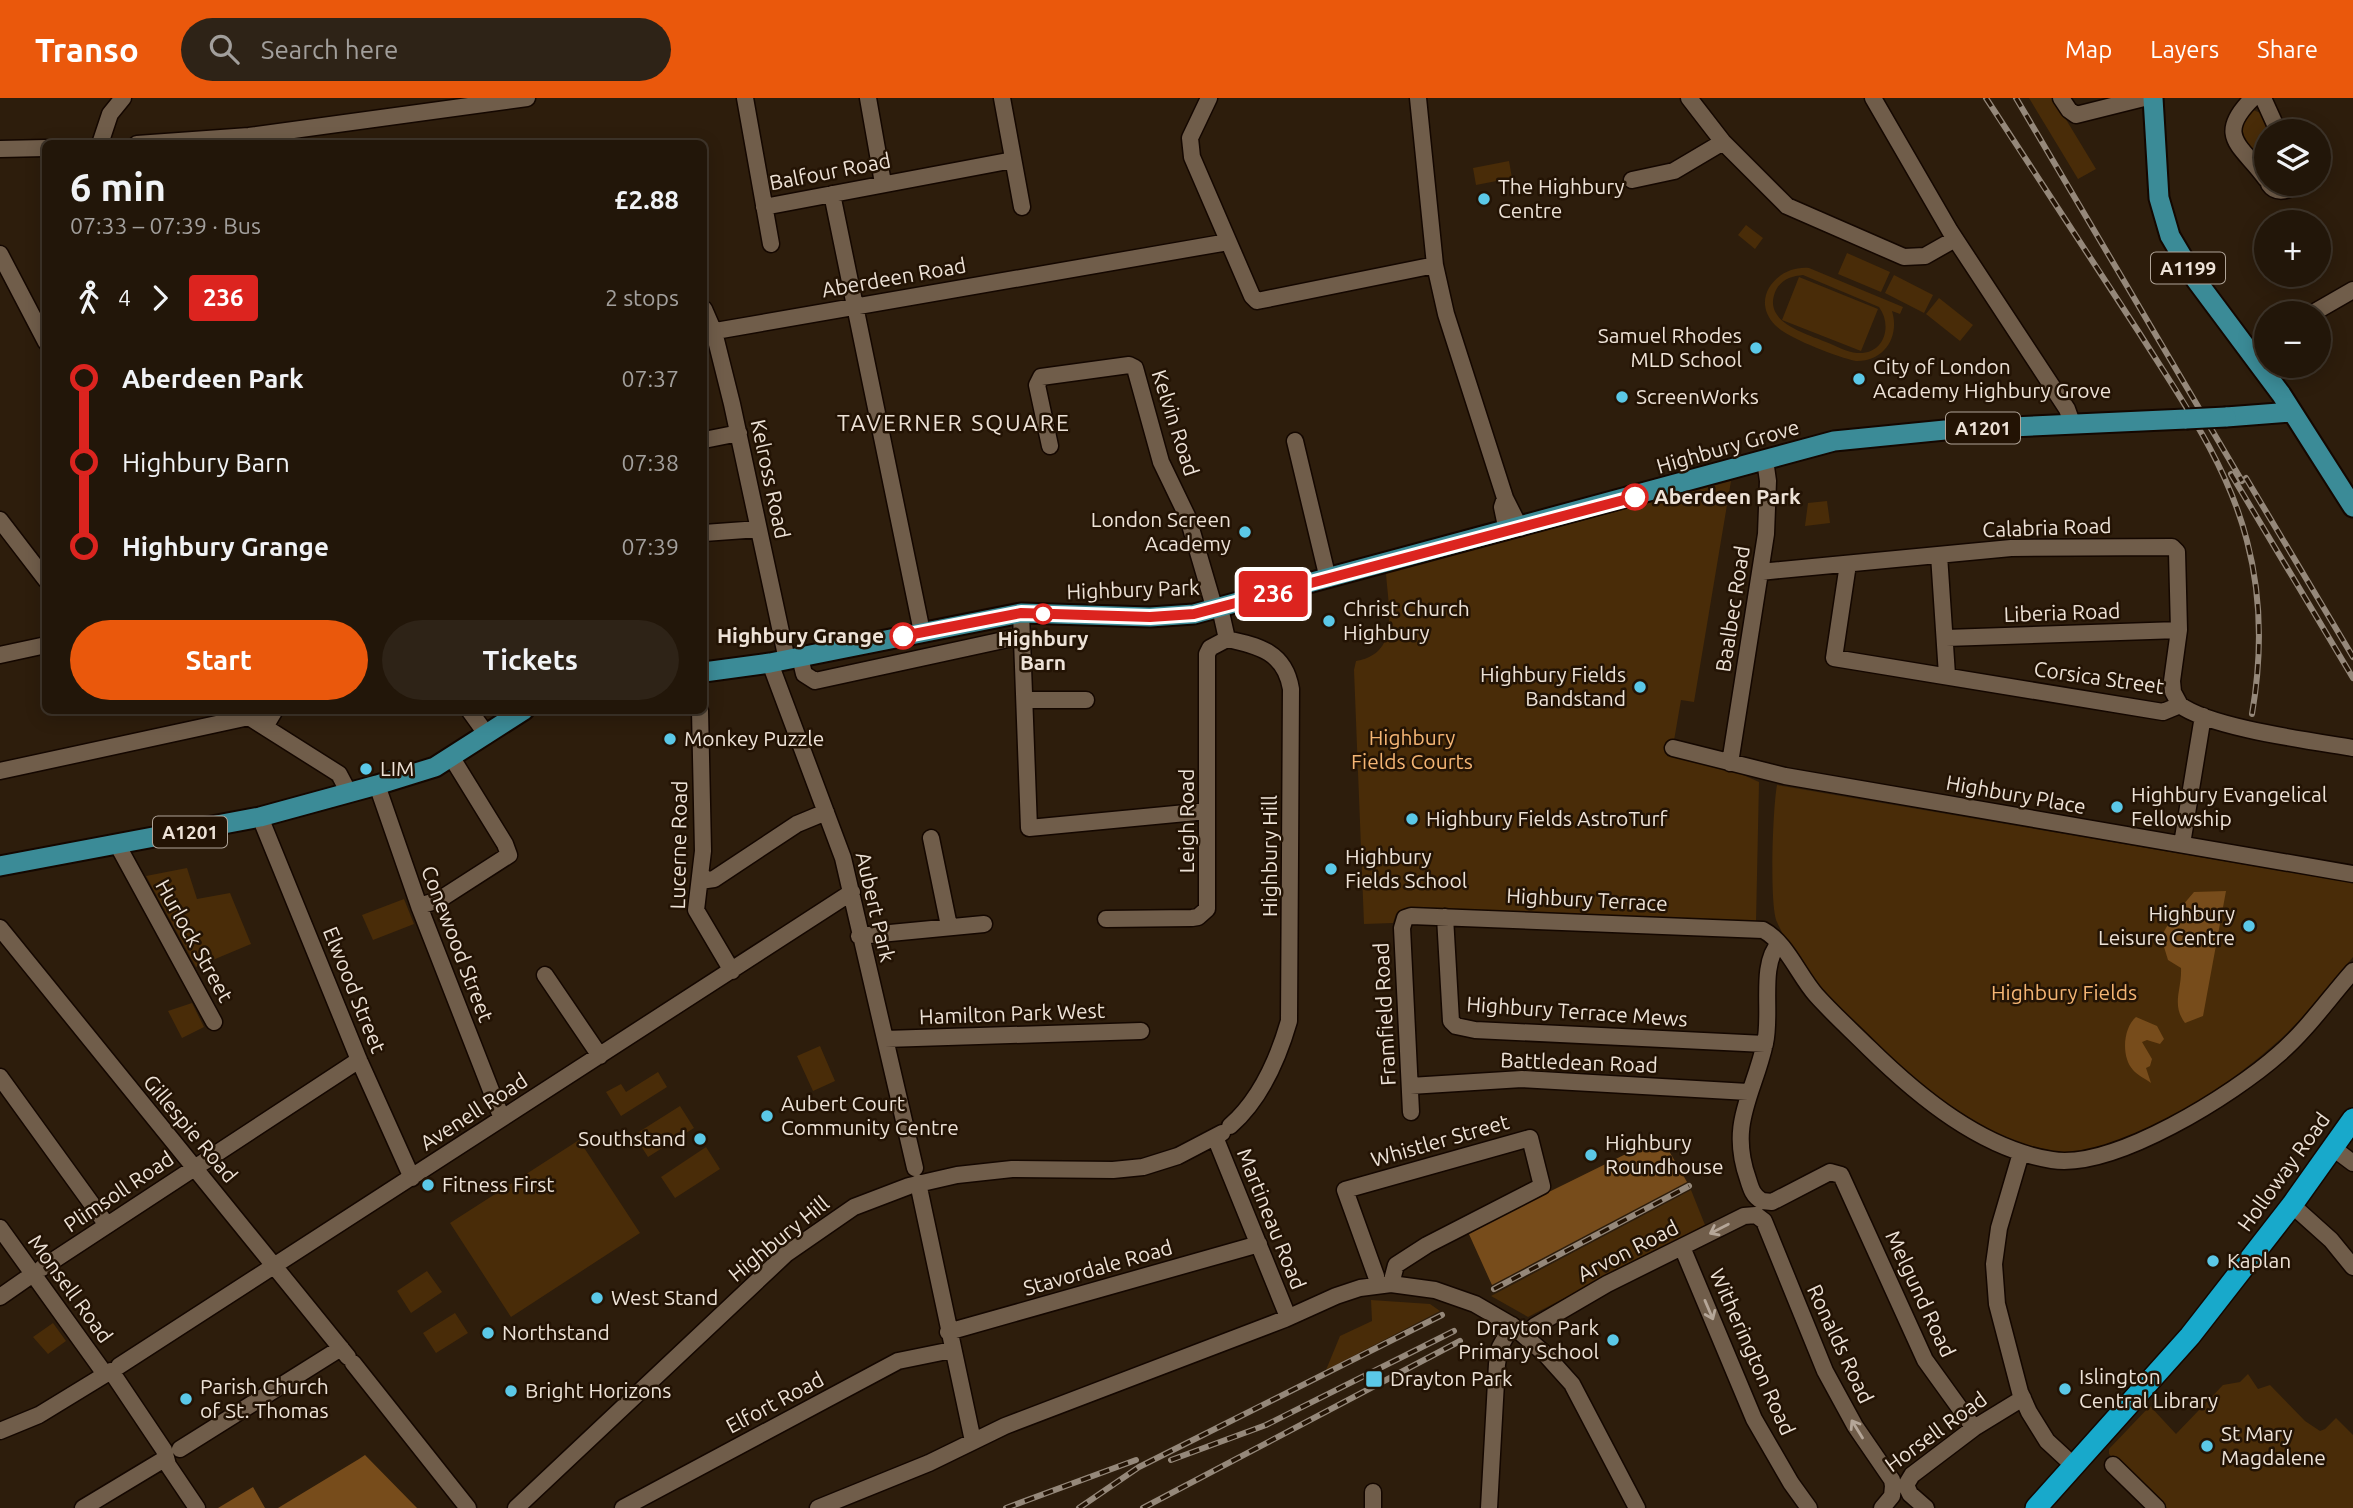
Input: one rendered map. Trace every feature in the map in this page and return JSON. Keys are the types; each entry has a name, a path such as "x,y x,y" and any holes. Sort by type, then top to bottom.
{"highway":[{"name":"Holloway Road","path":"2036,1508 2190,1336 2292,1205 2353,1119"}],"main road":[{"name":"A1199","path":"2153,98 2159,198 2170,236 2196,280 2254,351"},
{"name":"A1199","path":"2273,378 2353,507"},
{"name":"Highbury Grove","path":"1218,609 1845,440 2066,423 2263,416 2272,412 2292,412"},
{"name":"Highbury Grove","path":"2263,416 2309,438"},
{"name":"Highbury Park","path":"707,672 786,660 1021,613 1163,617 1218,609"},
{"name":"A1201","path":"0,866 260,817 377,785 435,767 518,714"}],"street":[{"path":"101,140 110,114 123,98"},
{"path":"232,140 469,102 527,98"},
{"name":"Balfour Road","path":"745,98 764,208 1013,160"},
{"path":"868,98 883,183"},
{"path":"1002,98 1022,207"},
{"path":"1209,98 1190,138 1192,157 1252,296 1264,302 1435,265"},
{"path":"1418,98 1435,265 1446,314 1505,498 1502,507 1514,530"},
{"path":"1689,98 1723,142 1787,205 1905,257 1916,259 1952,235"},
{"path":"1873,98 1952,235 2067,409 2066,423"},
{"path":"2062,98 2073,114 2144,98"},
{"path":"2253,98 2235,121 2234,143 2254,166"},
{"path":"2263,98 2273,119"},
{"path":"1632,180 1674,171 1723,142"},
{"path":"0,149 42,148"},
{"path":"832,194 922,632"},
{"path":"764,208 771,244"},
{"name":"Aberdeen Road","path":"709,333 1228,242"},
{"path":"0,254 42,334"},
{"path":"2331,303 2353,290"},
{"name":"Kelross Road","path":"709,333 739,433 786,660"},
{"name":"Kelvin Road","path":"1050,446 1038,380 1046,375 1129,365 1135,368 1161,462 1188,518 1218,609"},
{"path":"707,439 739,433"},
{"path":"1295,441 1328,579"},
{"name":"Baalbec Road","path":"1730,763 1760,572 1768,498 1765,460"},
{"path":"0,520 6,538 42,576"},
{"path":"707,533 760,529"},
{"name":"Calabria Road","path":"1760,572 2011,548 2172,547 2177,552 2179,630 2172,681 2173,692 2180,705"},
{"path":"1938,555 1947,676"},
{"name":"Corsica Street","path":"1848,564 1834,658 2163,712 2180,705 2203,716 2289,737 2353,748"},
{"path":"1218,609 1227,639"},
{"path":"1021,613 1029,828 1207,811"},
{"name":"Liberia Road","path":"1946,638 2179,630"},
{"path":"786,660 815,681 1022,636"},
{"name":"Leigh Road","path":"1106,919 1192,918 1203,914 1208,903 1208,651 1227,639"},
{"name":"Highbury Hill","path":"516,1508 786,1254 853,1207 917,1175 1012,1169 1113,1170 1143,1167 1178,1156 1222,1132 1244,1112 1278,1058 1289,1021 1291,689 1285,668 1271,652 1227,639"},
{"path":"0,655 42,646"},
{"name":"Aubert Park","path":"786,660 826,812 852,892 859,936 917,1175 951,1350 973,1441"},
{"path":"1025,700 1086,700"},
{"path":"0,771 244,714 338,774 349,793"},
{"path":"265,727 273,714"},
{"path":"472,714 487,736"},
{"name":"Lucerne Road","path":"700,714 703,851 696,911 732,971"},
{"path":"2182,844 2203,716"},
{"name":"Highbury Place","path":"1673,748 1785,776 2353,874"},
{"path":"419,906 439,900 511,855 452,758"},
{"name":"Conewood Street","path":"377,785 419,906 502,1116"},
{"path":"700,881 714,879 797,824 826,812"},
{"name":"Elwood Street","path":"260,817 359,1060 412,1178"},
{"path":"931,838 949,926"},
{"name":"Hurlock Street","path":"117,844 214,1022"},
{"name":"Avenell Road","path":"0,1431 39,1415 112,1370 852,892"},
{"name":"Highbury Terrace","path":"1408,916 1763,930 1779,944"},
{"name":"Framfield Road","path":"1408,916 1402,928 1411,1112"},
{"name":"Highbury Terrace Mews","path":"1446,917 1451,1021 1456,1026 1475,1030 1765,1044"},
{"path":"859,936 984,924"},
{"name":"Gillespie Road","path":"0,928 274,1264 468,1508"},
{"path":"1779,944 1816,995 1883,1062 1987,1140 2021,1153 2054,1161 2093,1156 2136,1142 2178,1122 2279,1055 2353,971"},
{"name":"Ronalds Road","path":"1779,944 1771,953 1765,1044 1748,1092 1740,1135 1742,1160 1763,1221 1825,1371 1855,1426 1892,1480 1926,1508"},
{"path":"545,975 600,1056"},
{"name":"Hamilton Park West","path":"885,1039 1141,1031"},
{"name":"Plimsoll Road","path":"0,1297 359,1060"},
{"path":"0,1077 107,1225"},
{"name":"Battledean Road","path":"1410,1086 1522,1079 1748,1092"},
{"name":"Martineau Road","path":"1222,1132 1259,1244 1288,1317"},
{"name":"Whistler Street","path":"1376,1276 1345,1190 1530,1138 1542,1185 1427,1245 1396,1265 1391,1284"},
{"path":"2333,1148 2353,1163"},
{"path":"2021,1153 2006,1198 1994,1264 1997,1304 2023,1398 2047,1441 2073,1465"},
{"name":"Arvon Road","path":"1518,1330 1535,1326 1608,1284 1830,1172 1837,1172"},
{"name":"Melgund Road","path":"1837,1172 1857,1209 1925,1360 1974,1428"},
{"path":"2292,1205 2346,1245 2353,1267"},
{"name":"Monsell Road","path":"0,1228 37,1271 112,1370 164,1450 173,1453 197,1508"},
{"name":"Stavordale Road","path":"948,1332 1259,1244"},
{"name":"Witherington Road","path":"1682,1247 1754,1419 1791,1483 1809,1508"},
{"path":"818,1508 929,1463 973,1441 1348,1291 1391,1284 1425,1288 1463,1299 1518,1330 1558,1366 1572,1384 1637,1508"},
{"path":"1489,1508 1497,1364 1500,1347 1518,1330"},
{"name":"Elfort Road","path":"622,1508 898,1361 951,1350"},
{"path":"83,1508 173,1453 347,1356"},
{"name":"Horsell Road","path":"1882,1508 1912,1475 1974,1428 2023,1398"},
{"path":"2113,1465 2157,1508"},
{"path":"2132,1508 2143,1495"}],"green space":[{"path":"2029,98 2053,98 2096,169 2078,179"},
{"path":"2251,109 2263,114 2265,119 2254,119 2254,155 2247,147 2242,134 2245,119"},
{"path":"1509,161 1512,178 1476,185 1473,168"},
{"path":"1746,225 1763,238 1755,249 1738,235"},
{"path":"1847,253 1890,272 1881,292 1838,274"},
{"path":"1798,268 1809,268 1903,307 1900,314 1892,311 1894,330 1888,346 1875,357 1856,361 1801,341 1775,325 1768,315 1766,294 1778,278","holes":["1803,275 1879,307 1885,322 1883,338 1874,349 1857,353 1807,335 1788,325 1780,318 1773,301 1781,283 1791,277"]},
{"path":"1894,275 1933,295 1924,313 1885,293"},
{"path":"1799,277 1878,309 1861,351 1782,320"},
{"path":"1939,298 1973,325 1960,341 1926,314"},
{"name":"Highbury Fields Courts","path":"1731,481 1694,702 1681,700 1672,752 1723,766 1759,782 1756,922 1405,908 1396,914 1393,923 1364,924 1354,670 1356,661 1370,657 1380,649 1386,639 1389,614 1386,573"},
{"path":"1827,501 1830,523 1805,526 1808,503"},
{"name":"Highbury Fields","path":"1777,785 2353,883 2353,957 2287,1033 2242,1071 2187,1108 2129,1137 2100,1147 2072,1152 2035,1148 1993,1131 1948,1104 1903,1070 1824,992 1796,954 1777,922 1773,896 1772,855"},
{"path":"187,868 197,899 230,893 251,944 196,967 146,876"},
{"path":"404,899 414,924 373,940 362,915"},
{"path":"192,1003 204,1027 182,1038 168,1011"},
{"path":"820,1046 835,1081 813,1091 797,1056"},
{"path":"658,1072 667,1087 621,1116 606,1092 621,1084 626,1092"},
{"path":"680,1106 694,1128 648,1157 634,1135"},
{"path":"579,1140 640,1233 511,1317 450,1223"},
{"path":"706,1147 720,1169 675,1198 661,1177"},
{"path":"1691,1190 1705,1225 1528,1317 1491,1296"},
{"path":"427,1271 442,1292 411,1313 397,1291"},
{"path":"1371,1300 1430,1304 1440,1311 1326,1370 1340,1336 1372,1321"},
{"path":"455,1313 468,1333 436,1353 423,1333"},
{"path":"53,1323 66,1341 48,1354 33,1337"},
{"path":"2248,1374 2258,1389 2270,1385 2305,1421 2320,1431 2336,1418 2353,1435 2353,1508 2165,1508 2109,1454 2109,1449 2150,1406 2176,1434 2223,1385 2240,1382"}],"shaded area":[{"path":"2226,891 2203,1016 2185,1023 2178,1003 2181,968 2168,960 2161,937 2171,919 2194,892"},
{"path":"2136,1017 2157,1026 2164,1039 2160,1044 2147,1040 2142,1042 2152,1059 2150,1066 2146,1068 2151,1083 2135,1072 2129,1064 2125,1050 2128,1028"},
{"path":"1636,1149 1669,1151 1687,1182 1492,1285 1468,1232"},
{"path":"365,1455 417,1508 278,1508 359,1459"},
{"path":"253,1487 265,1508 218,1508"}],"railway":[{"path":"1986,98 2171,383 2202,433 2228,486 2239,513 2256,584 2259,649 2252,714"},
{"path":"2016,98 2242,481"},
{"path":"2231,474 2353,678"},
{"path":"2246,478 2353,657"},
{"path":"1494,1289 1689,1186"},
{"path":"1079,1508 1139,1467 1442,1315"},
{"path":"1171,1460 1266,1425 1454,1331"},
{"path":"1143,1508 1460,1341"},
{"path":"1006,1508 1136,1460"}],"bus line":[{"name":"236","path":"903,636 1021,613 1163,617 1216,610 1635,497"}],"place":[{"name":"The Highbury Centre","path":"1484,199"},
{"name":"Samuel Rhodes MLD School","path":"1756,348"},
{"name":"City of London Academy Highbury Grove","path":"1859,379"},
{"name":"ScreenWorks","path":"1622,397"},
{"name":"Aberdeen Park","path":"1635,497"},
{"name":"London Screen Academy","path":"1245,532"},
{"name":"Highbury Barn","path":"1043,614"},
{"name":"Christ Church Highbury","path":"1329,621"},
{"name":"Highbury Grange","path":"903,636"},
{"name":"Highbury Fields Bandstand","path":"1640,687"},
{"name":"Monkey Puzzle","path":"670,739"},
{"name":"LIM","path":"366,769"},
{"name":"Highbury Evangelical Fellowship","path":"2117,807"},
{"name":"Highbury Fields AstroTurf","path":"1412,819"},
{"name":"Highbury Fields School","path":"1331,869"},
{"name":"Highbury Leisure Centre","path":"2249,926"},
{"name":"Aubert Court Community Centre","path":"767,1116"},
{"name":"Southstand","path":"700,1139"},
{"name":"Highbury Roundhouse","path":"1591,1155"},
{"name":"Fitness First","path":"428,1185"},
{"name":"Kaplan","path":"2213,1261"},
{"name":"West Stand","path":"597,1298"},
{"name":"Northstand","path":"488,1333"},
{"name":"Drayton Park Primary School","path":"1613,1340"},
{"name":"Drayton Park","path":"1374,1379"},
{"name":"Islington Central Library","path":"2065,1389"},
{"name":"Bright Horizons","path":"511,1391"},
{"name":"Parish Church of St. Thomas","path":"186,1399"},
{"name":"St Mary Magdalene","path":"2207,1446"}],"district":[{"name":"TAVERNER SQUARE","path":"954,423"}]}
